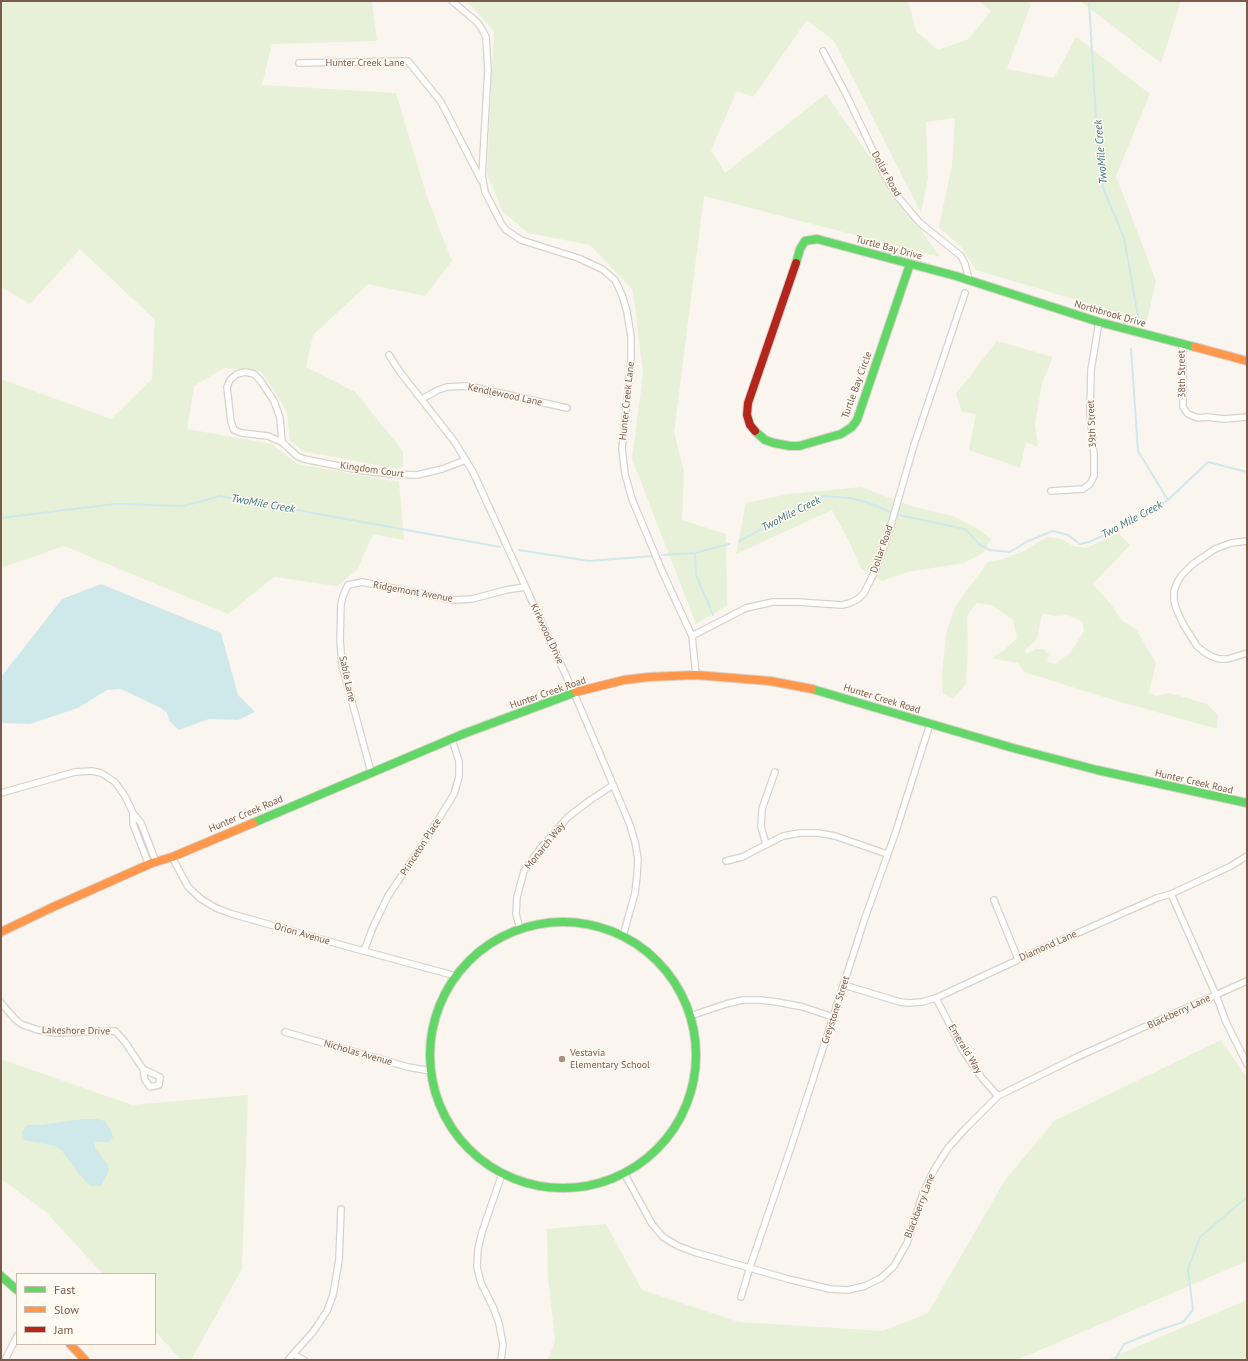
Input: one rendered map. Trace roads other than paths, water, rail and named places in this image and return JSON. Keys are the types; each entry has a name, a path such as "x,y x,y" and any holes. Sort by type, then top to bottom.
{"street":[{"name":"Hunter Creek Lane","path":"452,1 477,22 486,37 488,70 482,175 485,192 501,224 513,236 529,243 587,261 609,274 619,287 627,312 631,345 629,397 624,423 622,449 625,474 632,499 683,619 692,636"},
{"name":"Dollar Road","path":"823,51 847,96 884,174 898,197 920,223 961,256 965,264 969,280"},
{"name":"Hunter Creek Lane","path":"299,63 408,61 441,102 483,184"},
{"name":"Turtle Bay Drive","path":"805,240 811,238 817,239 969,280"},
{"name":"Turtle Bay Circle","path":"805,240 800,249 748,402 747,415 750,425 756,433 765,440 774,443 799,446 841,434 852,428 857,420 910,264"},
{"name":"Northbrook Drive","path":"969,280 1099,322 1247,361"},
{"name":"Dollar Road","path":"692,636 746,608 772,602 842,605 853,602 864,593 876,569 883,549 914,444 965,293"},
{"name":"39th Street","path":"1051,491 1083,489 1090,484 1094,476 1094,455 1090,413 1091,370 1099,322"},
{"name":"38th Street","path":"1182,344 1183,407 1188,414 1198,418 1207,417 1224,419 1247,417"},
{"name":"Kirkwood Drive","path":"389,354 400,372 454,441 480,487 574,693 630,825 638,859 637,876 635,893 622,936"},
{"name":"Kingdom Court","path":"282,442 280,418 274,401 265,387 254,374 246,372 237,374 230,380 227,387 231,422 234,430 242,433 268,436 282,442 297,456 364,471 417,475 442,470 466,460"},
{"name":"Kendlewood Lane","path":"422,399 447,387 465,386 567,408"},
{"path":"1247,541 1231,543 1215,549 1193,564 1181,576 1177,583 1174,591 1174,600 1183,624 1197,646 1204,652 1215,657 1228,659 1247,653"},
{"name":"Ridgemont Avenue","path":"348,585 362,582 454,600 472,599 506,590 525,587"},
{"name":"Sable Lane","path":"348,585 341,604 340,639 342,665 371,772"},
{"path":"692,636 696,675"},
{"name":"Hunter Creek Road","path":"1,932 53,907 153,864 371,772 452,740 463,734 574,693 624,680 650,677 696,675 764,680 813,689 1013,748 1097,770 1247,804"},
{"name":"Greystone Street","path":"741,1297 930,724"},
{"name":"Princeton Place","path":"364,951 373,927 388,896 454,794 459,777 459,761 452,740"},
{"path":"1,794 75,772 92,771 101,773 115,782 125,796 132,813 133,824 153,864"},
{"path":"766,844 761,827 762,809 775,772"},
{"name":"Monarch Way","path":"520,929 516,914 517,897 521,880 531,861 568,817 613,785"},
{"path":"726,861 742,857 766,844 792,834 818,833 851,840 887,854"},
{"name":"Diamond Lane","path":"844,985 900,1002 922,1002 936,998 1018,959 1157,898 1171,894 1232,866 1247,856"},
{"name":"Orion Avenue","path":"172,857 188,888 201,899 216,908 456,976"},
{"path":"1171,894 1216,995 1226,1022 1247,1064"},
{"path":"994,900 1018,959"},
{"path":"547,923 582,923 603,928 622,936 648,953 669,975 678,988 690,1016 695,1042 695,1068 693,1081 685,1107 673,1130 656,1150 641,1163 624,1174 601,1183 576,1188 538,1186 502,1174 475,1156 464,1144 445,1117 434,1087 431,1070 431,1042 435,1021 442,1001 456,976 478,953 491,943 520,929 547,923"},
{"name":"Blackberry Lane","path":"624,1174 652,1224 663,1237 678,1246 788,1279 830,1289 839,1290 861,1287 881,1278 894,1266 903,1251 923,1193 934,1170 948,1148 998,1096 1077,1058 1247,981"},
{"name":"Emerald Way","path":"936,998 962,1049 981,1077 998,1096"},
{"path":"690,1016 743,1000 760,1000 803,1007 833,1017"},
{"name":"Lakeshore Drive","path":"1,1003 18,1022 29,1028 55,1032 115,1031 125,1042 143,1069"},
{"name":"Nicholas Avenue","path":"286,1032 408,1067 431,1070"},
{"path":"502,1174 482,1232 478,1249 477,1266 481,1284 493,1307 499,1323 503,1345 502,1360"},
{"path":"288,1360 313,1332 327,1311 333,1294 339,1260 340,1209"},
{"path":"1,1276 16,1289"},
{"path":"5,1360 16,1338"},
{"path":"71,1345 85,1360"},
{"path":"293,1354 297,1360"},
{"path":"293,1354 304,1360"}],"water":[{"path":"101,584 221,633 238,695 255,712 238,720 209,719 179,730 169,721 167,713 161,708 121,689 107,690 78,708 30,724 1,723 1,677 62,599"},
{"path":"83,1119 97,1119 105,1121 111,1130 113,1137 110,1142 95,1142 95,1148 108,1165 109,1170 101,1186 90,1186 62,1151 55,1146 24,1140 22,1132 27,1125 41,1125"}],"waterway":[{"name":"TwoMile Creek","path":"1089,1 1098,152 1103,188 1124,238 1139,322"},
{"name":"Two Mile Creek","path":"1131,349 1138,451 1168,500 1208,462 1247,472"},
{"name":"TwoMile Creek","path":"1,518 115,504 184,506 220,496 500,547"},
{"name":"TwoMile Creek","path":"739,541 823,496 851,498 872,504 892,513"},
{"name":"Two Mile Creek","path":"898,515 965,529 980,545 990,550 1010,552 1028,541 1053,531 1068,535 1080,544 1089,542 1128,524 1168,500"},
{"name":"TwoMile Creek","path":"662,555 695,553 729,544"},
{"name":"TwoMile Creek","path":"519,550 589,561 653,556"},
{"path":"695,553 696,575 713,615"},
{"path":"1115,1360 1124,1344 1183,1322 1193,1310 1188,1269 1200,1237 1247,1197"}],"place":[{"name":"Vestavia Elementary School","path":"562,1059"}]}
